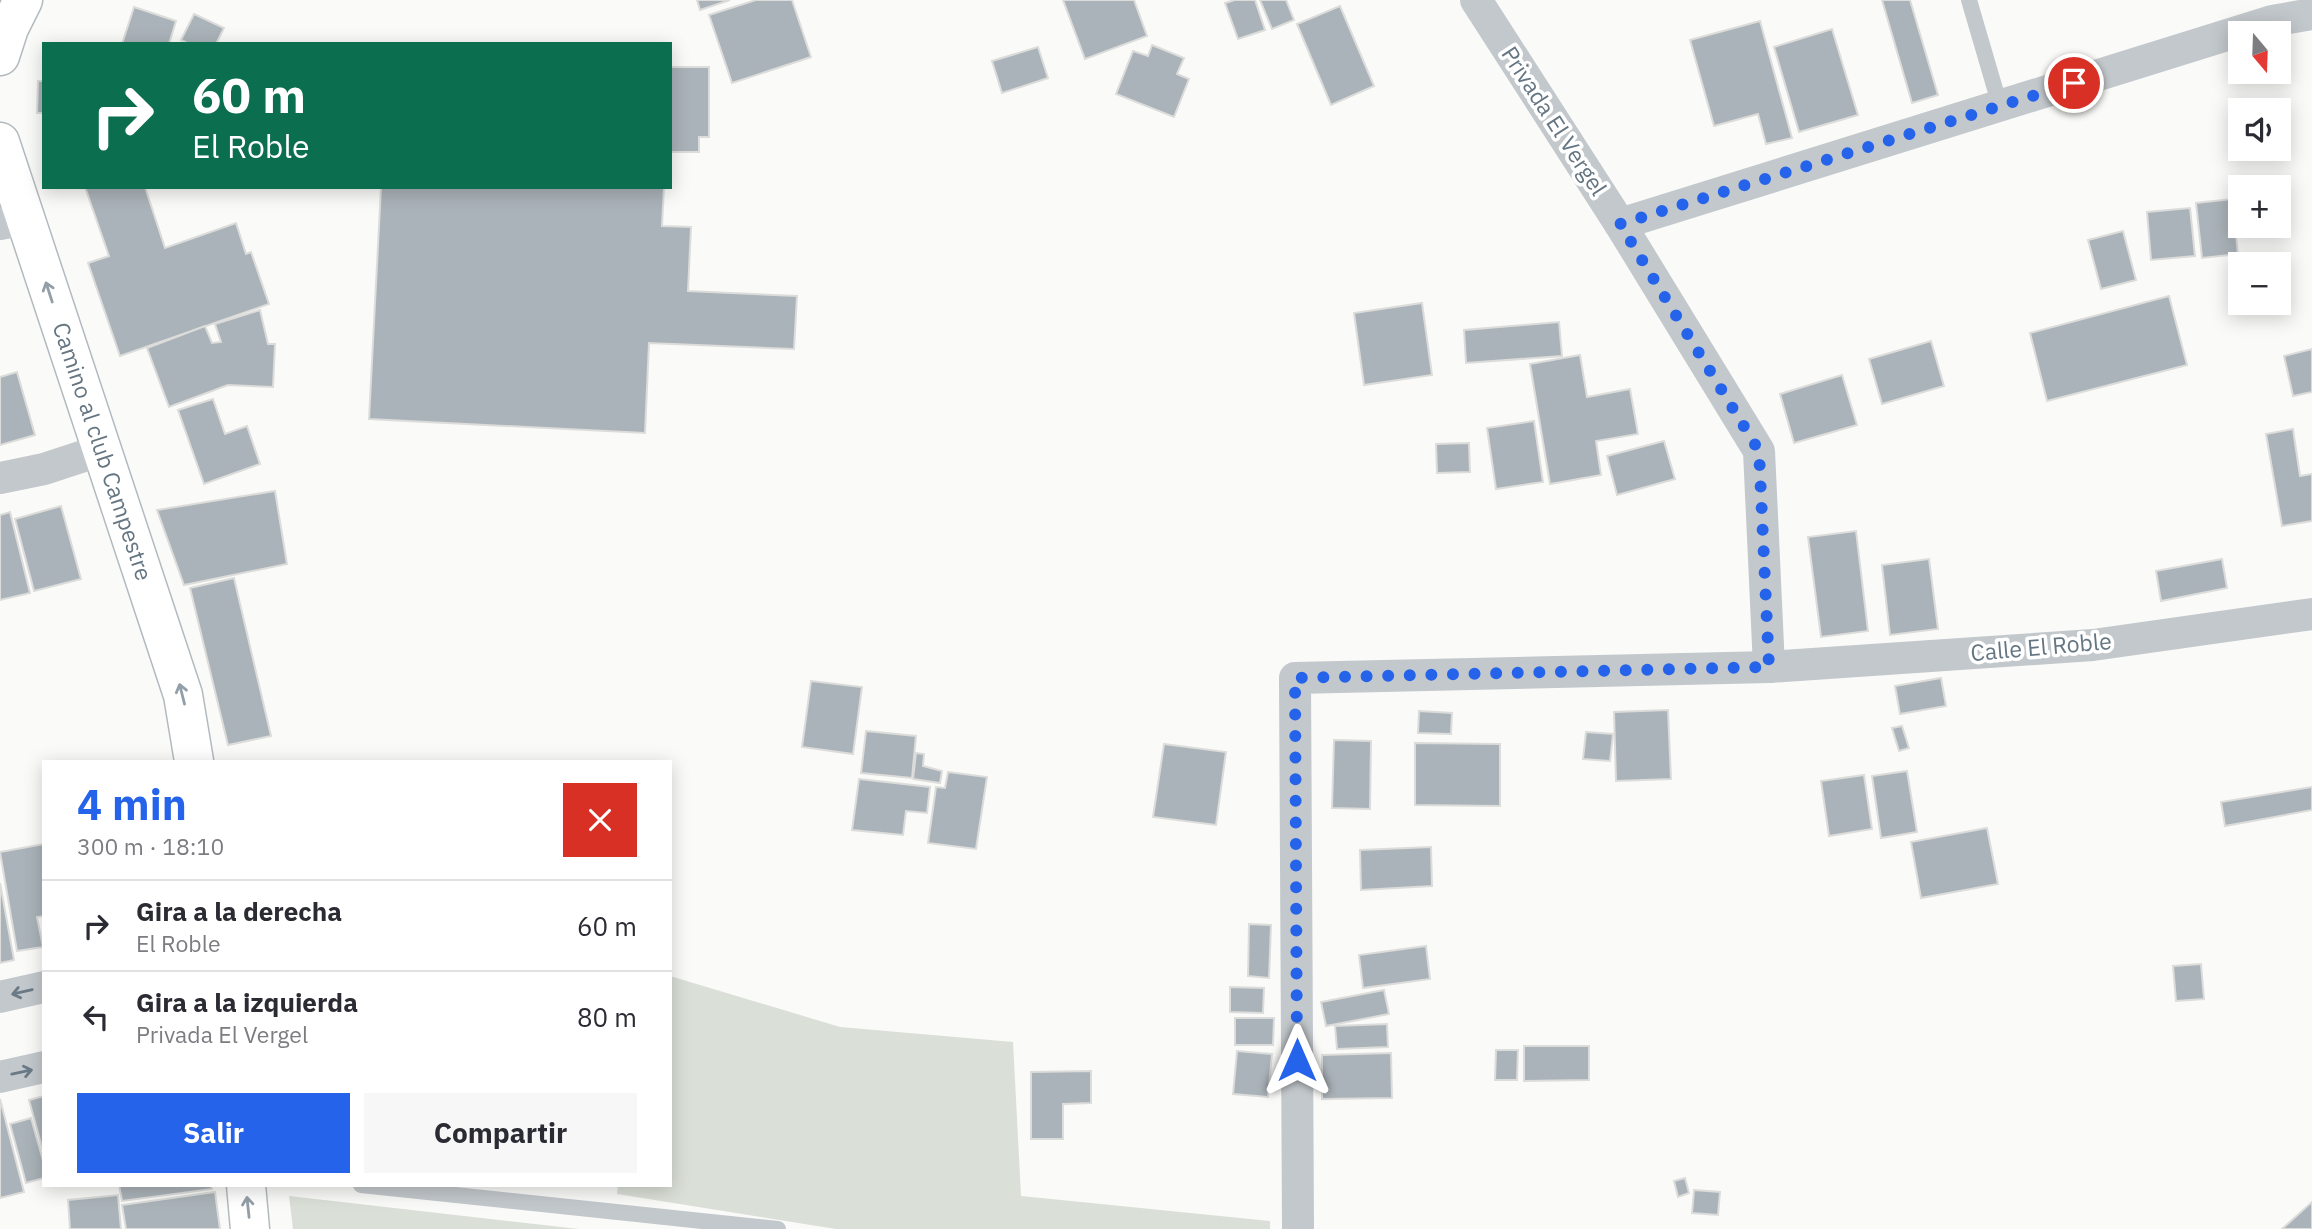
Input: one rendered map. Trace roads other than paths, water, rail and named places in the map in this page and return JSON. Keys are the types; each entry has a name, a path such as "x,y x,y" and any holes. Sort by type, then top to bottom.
{"main road":[{"path":"0,2 8,0"},
{"path":"0,56 9,28 23,0"},
{"name":"Camino al club Campestre","path":"0,142 12,222 102,450 183,695 194,760"},
{"path":"246,1187 250,1229"}],"street":[{"name":"Privada El Vergel","path":"1476,0 1620,224 1759,451 1769,667"},
{"path":"1620,224 2272,21 2312,14"},
{"path":"0,478 44,469 102,450"},
{"name":"Calle El Roble","path":"1298,1229 1295,678 1769,667 2093,645 2312,614"},
{"path":"0,997 42,987"},
{"path":"0,1076 42,1067"}],"lane":[{"path":"1969,0 2000,106"},
{"path":"380,1187 778,1229"}]}
